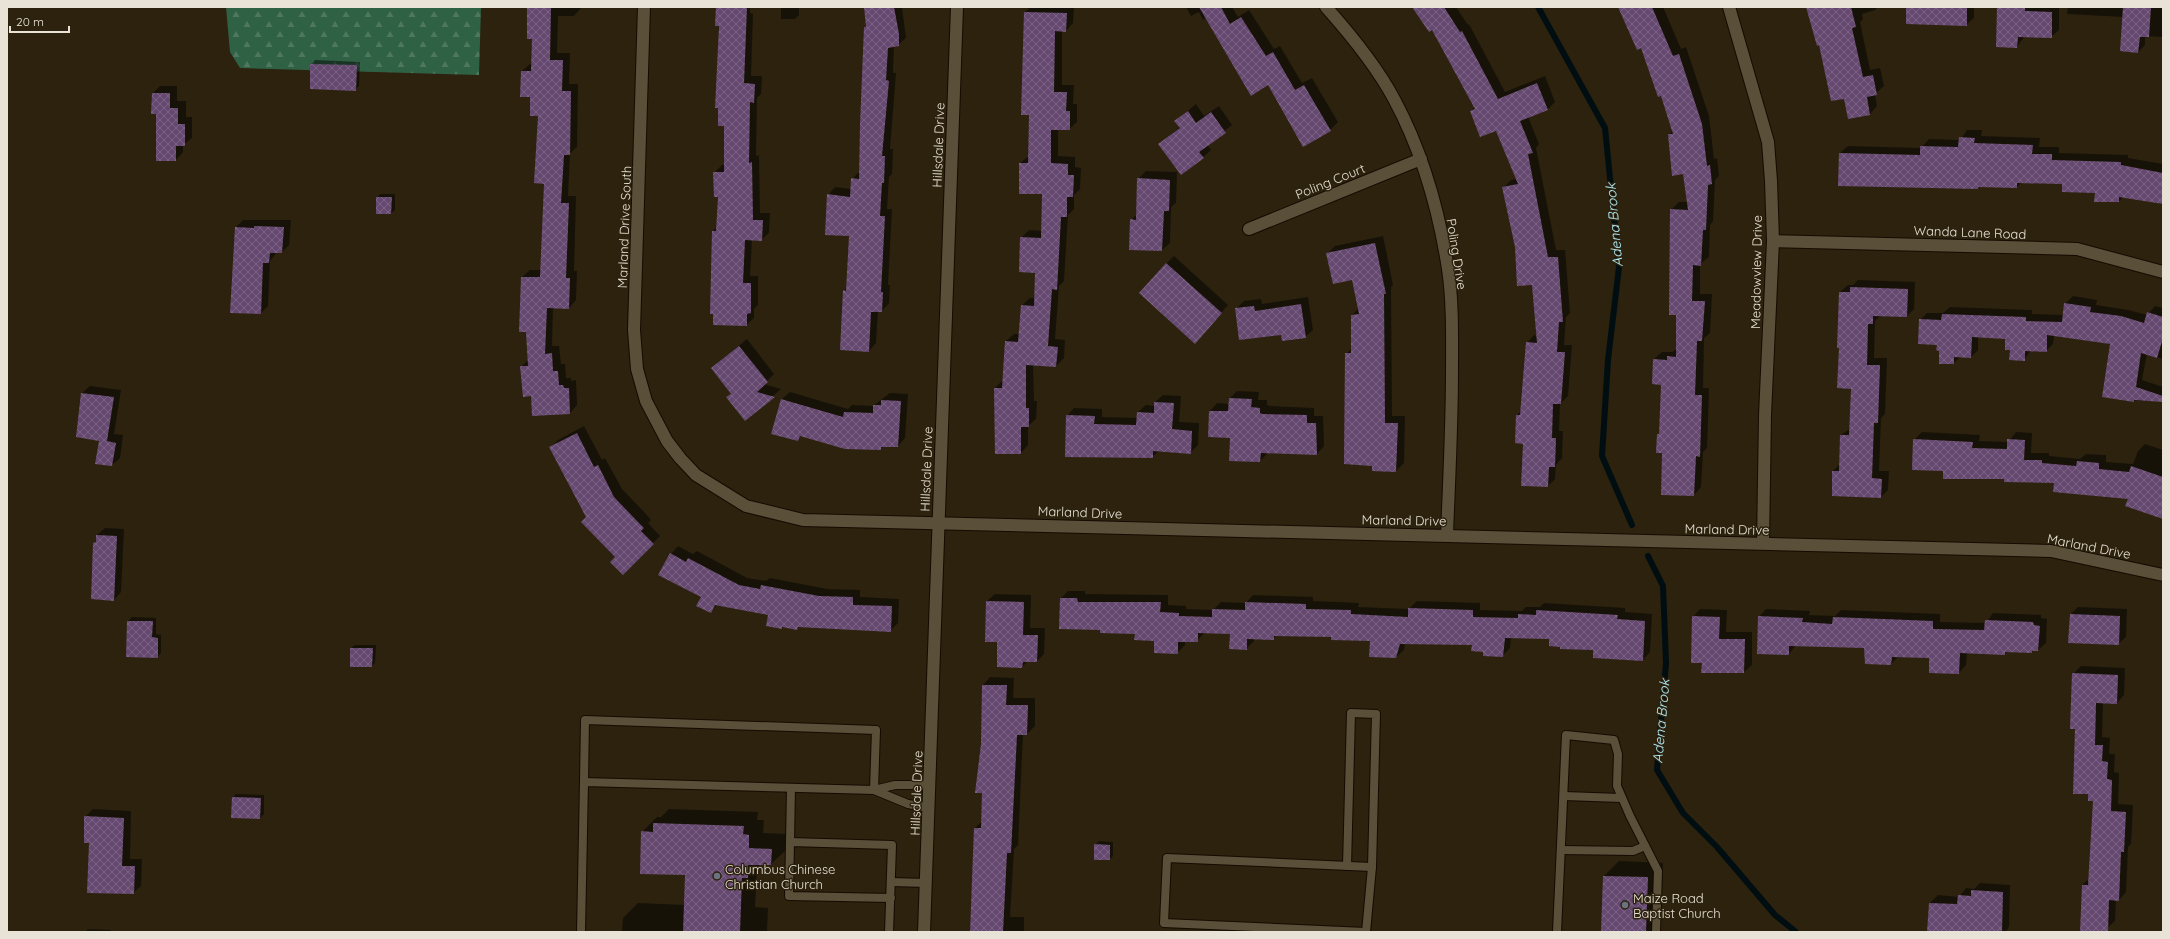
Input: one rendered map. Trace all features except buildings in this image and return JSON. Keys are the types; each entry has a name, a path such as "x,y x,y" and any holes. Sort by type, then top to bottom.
{"street":[{"name":"Marland Drive South","path":"644,7 634,330 637,369 646,401 667,441"},
{"name":"Hillsdale Drive","path":"924,932 957,7"},
{"name":"Poling Drive","path":"1326,7 1350,33 1394,99 1420,159 1435,208 1448,269 1452,325 1452,417 1446,535"},
{"name":"Meadowview Drive","path":"1729,7 1768,142 1773,241 1765,415 1763,543"},
{"name":"Poling Court","path":"1249,229 1420,159"},
{"name":"Wanda Lane Road","path":"1773,241 2077,249 2163,272"},
{"name":"Marland Drive","path":"667,441 696,475 746,506 803,520 938,522 2051,551 2163,575"}],"lane":[{"path":"1347,866 1351,714 1376,714 1372,867 1366,932 1234,929 1164,923 1167,858 1347,866 1372,867"},
{"path":"582,932 585,720 876,730 874,790"},
{"path":"1558,932 1566,735 1614,740 1618,754 1617,786 1621,798 1658,871 1656,932"},
{"path":"584,782 874,790 895,785 930,785"},
{"path":"791,788 788,896 891,898"},
{"path":"874,790 908,804 929,808"},
{"path":"1564,796 1621,798"},
{"path":"790,842 892,845 890,932"},
{"path":"1562,850 1633,851 1645,846"},
{"path":"891,882 926,883"}],"green space":[{"path":"226,7 481,7 479,75 240,68 230,52"}],"waterway":[{"name":"Adena Brook","path":"1538,7 1605,128 1619,267 1608,360 1602,456 1632,525"},
{"name":"Adena Brook","path":"1648,556 1663,586 1666,663 1657,770 1683,813 1717,847 1775,915 1796,932"}],"place":[{"name":"Columbus Chinese Christian Church","path":"717,876"},
{"name":"Maize Road Baptist Church","path":"1625,905"}]}
